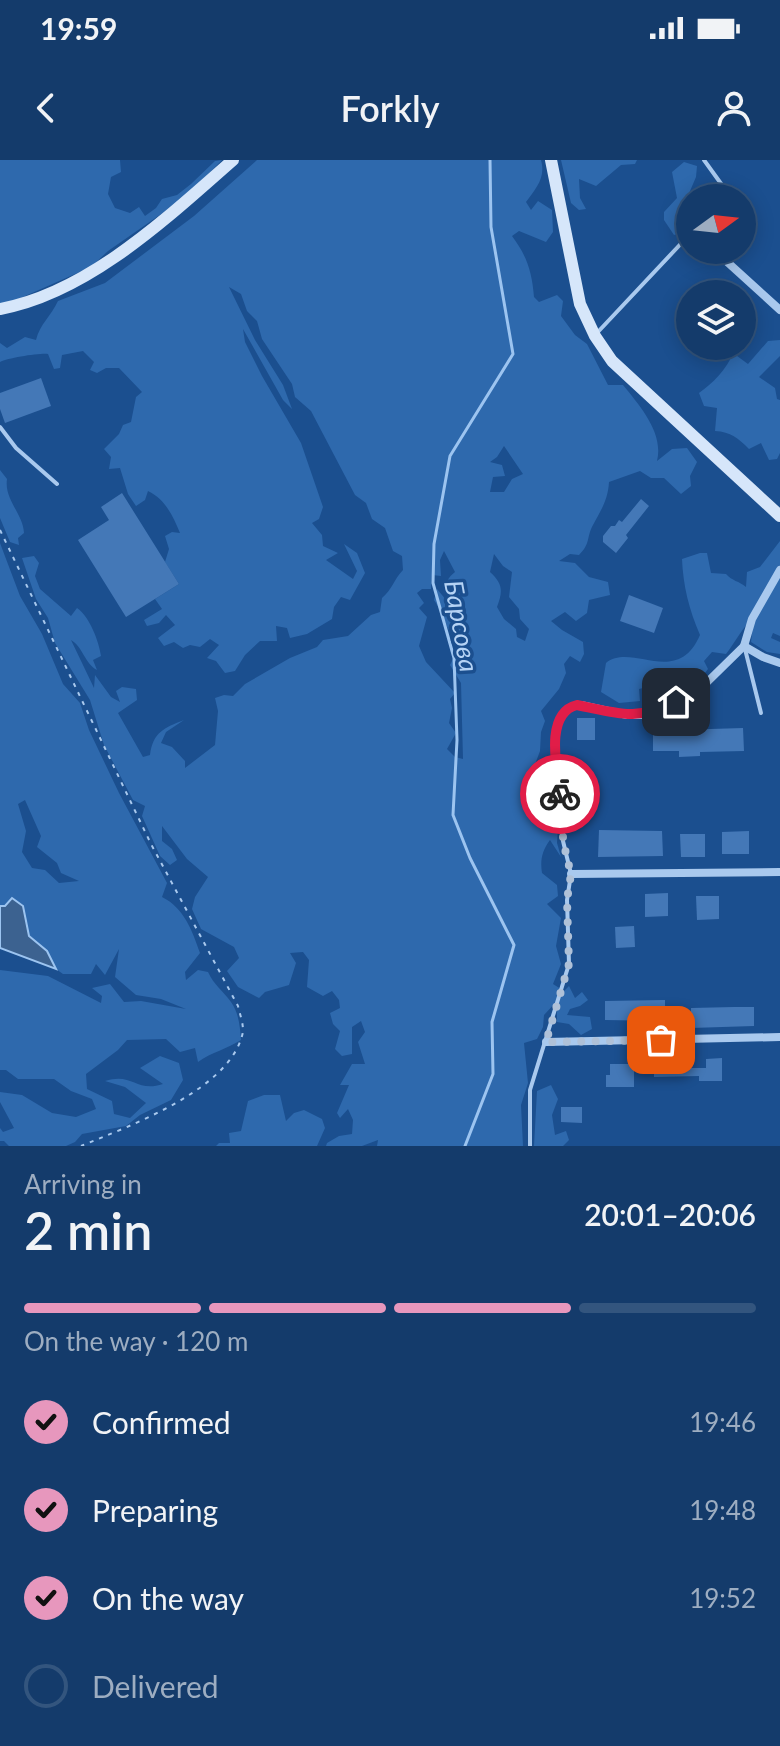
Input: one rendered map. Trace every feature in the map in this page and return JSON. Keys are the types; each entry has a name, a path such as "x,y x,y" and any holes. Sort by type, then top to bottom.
{"street":[{"path":"0,309 33,300 93,271 137,240 233,160"},
{"path":"551,160 580,304 595,336 612,361 780,516"},
{"path":"729,264 780,310"},
{"path":"581,705 627,715 644,715 694,695 744,646 752,619 780,570"},
{"path":"744,646 780,663"},
{"path":"571,874 780,872"},
{"path":"546,1042 780,1037"}],"lane":[{"path":"704,160 721,184"},
{"path":"595,336 676,249"},
{"path":"0,427 16,448 57,484"},
{"path":"744,646 761,713"},
{"path":"530,1146 530,1090 569,964 567,900 571,874 563,841 555,751 557,722 569,707 581,705"}],"path":[{"path":"0,530 151,844 238,1006 243,1033 233,1058 214,1076 141,1122 81,1146"}],"shaded area":[{"path":"0,160 120,160 121,172 111,177 108,194 115,208 130,213 139,207 145,216 162,199 177,195 215,161 222,160 187,196 108,251 91,267 7,304 0,303"},
{"path":"257,160 541,160 541,178 526,202 531,210 538,201 552,210 553,232 546,242 519,231 512,236 528,265 534,297 539,302 557,295 563,301 561,316 575,335 587,344 608,385 623,385 649,420 657,440 657,461 672,449 687,448 697,462 690,476 691,486 681,494 664,478 651,478 640,471 609,482 606,500 585,547 579,555 570,554 559,561 575,563 589,577 608,582 610,595 589,600 587,613 576,621 565,612 551,621 583,642 584,654 580,662 570,656 564,664 566,673 559,689 541,711 545,721 540,751 530,778 530,805 541,808 542,773 552,773 556,788 570,809 576,801 582,803 576,818 567,819 559,812 557,843 561,857 550,840 543,852 541,868 542,873 557,885 558,896 547,904 561,918 556,946 561,964 553,984 564,991 569,986 575,998 582,992 588,1000 570,1009 567,1015 590,1017 592,1029 581,1035 569,1024 557,1022 557,1001 544,1015 537,1039 524,1043 528,1083 521,1105 523,1146 377,1146 378,1140 362,1146 326,1146 339,1136 352,1134 353,1120 348,1109 340,1118 337,1113 349,1085 340,1085 352,1064 365,1064 358,1042 365,1032 361,1021 352,1027 352,1054 342,1056 335,1049 340,1031 333,1024 330,1013 340,1008 339,1000 332,991 323,996 307,987 309,960 303,952 290,953 296,963 289,985 265,992 259,998 238,987 227,971 239,958 234,947 201,929 192,909 195,897 208,877 187,859 162,826 162,841 172,849 177,860 170,865 160,856 142,816 145,806 133,800 104,745 90,700 55,643 48,618 36,599 22,558 34,556 39,563 35,576 40,589 71,616 77,608 90,623 101,656 93,660 97,670 71,640 94,688 95,675 111,697 120,702 116,691 122,687 136,689 137,700 118,713 143,757 150,755 154,741 161,732 184,720 166,732 161,743 172,747 185,761 185,768 215,745 218,711 215,698 233,696 245,684 290,658 317,647 323,640 348,636 371,615 380,612 382,598 403,570 402,556 393,551 385,528 372,519 366,503 355,495 311,411 295,397 292,384 262,339 257,321 247,311 241,294 229,287 255,340 283,385 292,409 283,400 243,329 245,342 262,376 301,443 323,507 319,519 312,523 322,535 323,546 338,553 326,560 353,579 357,571 344,544 357,553 365,573 350,600 341,597 334,607 332,619 307,634 290,638 287,628 276,626 277,641 260,641 245,655 235,671 225,673 216,661 207,658 219,645 210,639 200,647 190,645 183,648 174,642 164,646 158,638 175,625 166,615 159,623 147,626 144,620 162,609 155,599 179,584 165,562 169,549 165,536 172,532 180,533 168,509 154,494 148,491 145,500 136,506 128,494 120,468 109,469 111,457 104,449 119,434 123,425 131,422 136,397 142,392 119,368 106,368 97,373 90,370 94,362 83,351 62,355 60,368 54,369 48,354 0,362 0,343 7,348 25,337 36,340 58,301 105,283 194,216","holes":["504,446 523,474 512,479 504,492 490,492 493,477 505,476 502,465 490,462","444,551 455,572 446,584 452,607 437,589 434,600 458,648 466,645 468,659 454,657 450,665 461,683 463,759 455,757 447,749 456,733 449,723 450,699 455,693 426,662 419,646 427,617 419,608 424,603 417,593 422,589 431,589 432,575 441,576 440,560","494,554 512,572 509,597 529,629 525,641 517,637 516,629 504,619 497,607 501,588 490,572"]},
{"path":"561,160 637,160 635,164 621,165 596,186 579,179 580,198 586,209 579,210 571,203"},
{"path":"684,162 697,166 693,184 676,184 676,193 672,172"},
{"path":"676,199 676,234 664,220 664,212"},
{"path":"780,340 780,356 759,377 775,388 780,400 780,453 777,459 769,460 761,443 749,449 734,436 715,431 717,408 704,406 699,393 719,375 730,360 743,360 748,364 756,360 756,355 768,341"},
{"path":"0,470 7,479 8,493 23,526 24,533 18,538 19,545 10,542 0,518"},
{"path":"780,541 780,636 773,633 771,638 780,642 780,654 767,652 751,642 754,617 726,654 712,652 704,661 708,669 702,677 676,686 668,682 639,689 640,701 619,703 601,692 606,663 628,657 667,662 679,659 690,651 700,635 687,597 682,559 707,553 711,573 726,574 746,587 747,572 760,567"},
{"path":"0,543 20,596 42,634 63,684 80,703 89,730 119,793 167,883 162,897 182,913 194,936 200,953 185,972 186,980 198,970 208,972 234,1006 241,1040 198,1062 195,1048 180,1052 166,1039 127,1040 86,1074 87,1089 112,1101 114,1114 130,1118 146,1103 125,1087 105,1081 122,1079 146,1086 163,1084 140,1068 160,1056 179,1063 183,1080 171,1100 140,1115 126,1126 82,1134 66,1146 9,1146 0,1141 0,1128 3,1132 14,1128 0,1102 0,1092 22,1095 52,1113 76,1117 96,1109 92,1099 71,1091 54,1079 18,1079 6,1070 0,1070 0,970 48,976 101,1003 102,996 92,988 110,984 124,1002 141,1001 186,1009 161,999 136,995 115,977 119,949 105,975 96,964 91,974 63,974 5,906 0,906","holes":["25,800 41,836 37,847 57,863 61,873 79,881 59,883 45,870 32,868 22,852 26,831 18,804"]},
{"path":"12,898 23,906 29,936 47,951 56,969 0,948 0,906 5,906"},
{"path":"551,1085 558,1099 552,1115 555,1135 566,1131 569,1140 563,1146 534,1146 537,1091"},
{"path":"264,1095 280,1095 286,1121 294,1113 304,1110 322,1119 325,1128 317,1146 216,1146 230,1143 229,1133 241,1131 248,1101"}],"building":[{"path":"41,378 51,406 5,423 0,409 0,393"},
{"path":"122,493 179,584 126,617 78,540 109,520 101,507"},
{"path":"641,499 649,506 616,553 603,542 603,536 619,520 622,522"},
{"path":"629,595 663,608 654,633 620,621"},
{"path":"577,718 595,718 595,740 577,740"},
{"path":"743,728 744,751 700,752 700,756 679,757 679,751 653,751 653,734"},
{"path":"599,830 662,831 663,856 598,857"},
{"path":"749,831 749,854 722,854 722,832"},
{"path":"680,834 705,834 705,857 681,857"},
{"path":"668,893 668,916 645,917 645,894"},
{"path":"696,896 719,896 719,919 697,920"},
{"path":"634,926 635,947 616,948 615,927"},
{"path":"665,1000 665,1021 605,1020 605,1001"},
{"path":"754,1007 754,1026 691,1028 691,1008"},
{"path":"722,1058 722,1081 699,1081 699,1076 654,1077 654,1060 683,1059 683,1068 706,1068 706,1059"},
{"path":"610,1064 634,1064 634,1087 606,1087"},
{"path":"561,1107 582,1107 582,1123 561,1122"}],"waterway":[{"name":"Барсова","path":"465,1146 493,1074 492,1022 514,945 470,858 453,815 457,740 454,658 433,583 434,544 450,456 513,354 491,227 490,160"}],"way so far":[{"path":"560,794 563,841 571,874 567,900 569,964 546,1042 661,1040"}],"route":[{"path":"560,794 555,751 557,722 569,707 577,705 627,715 644,715 676,702"}]}
